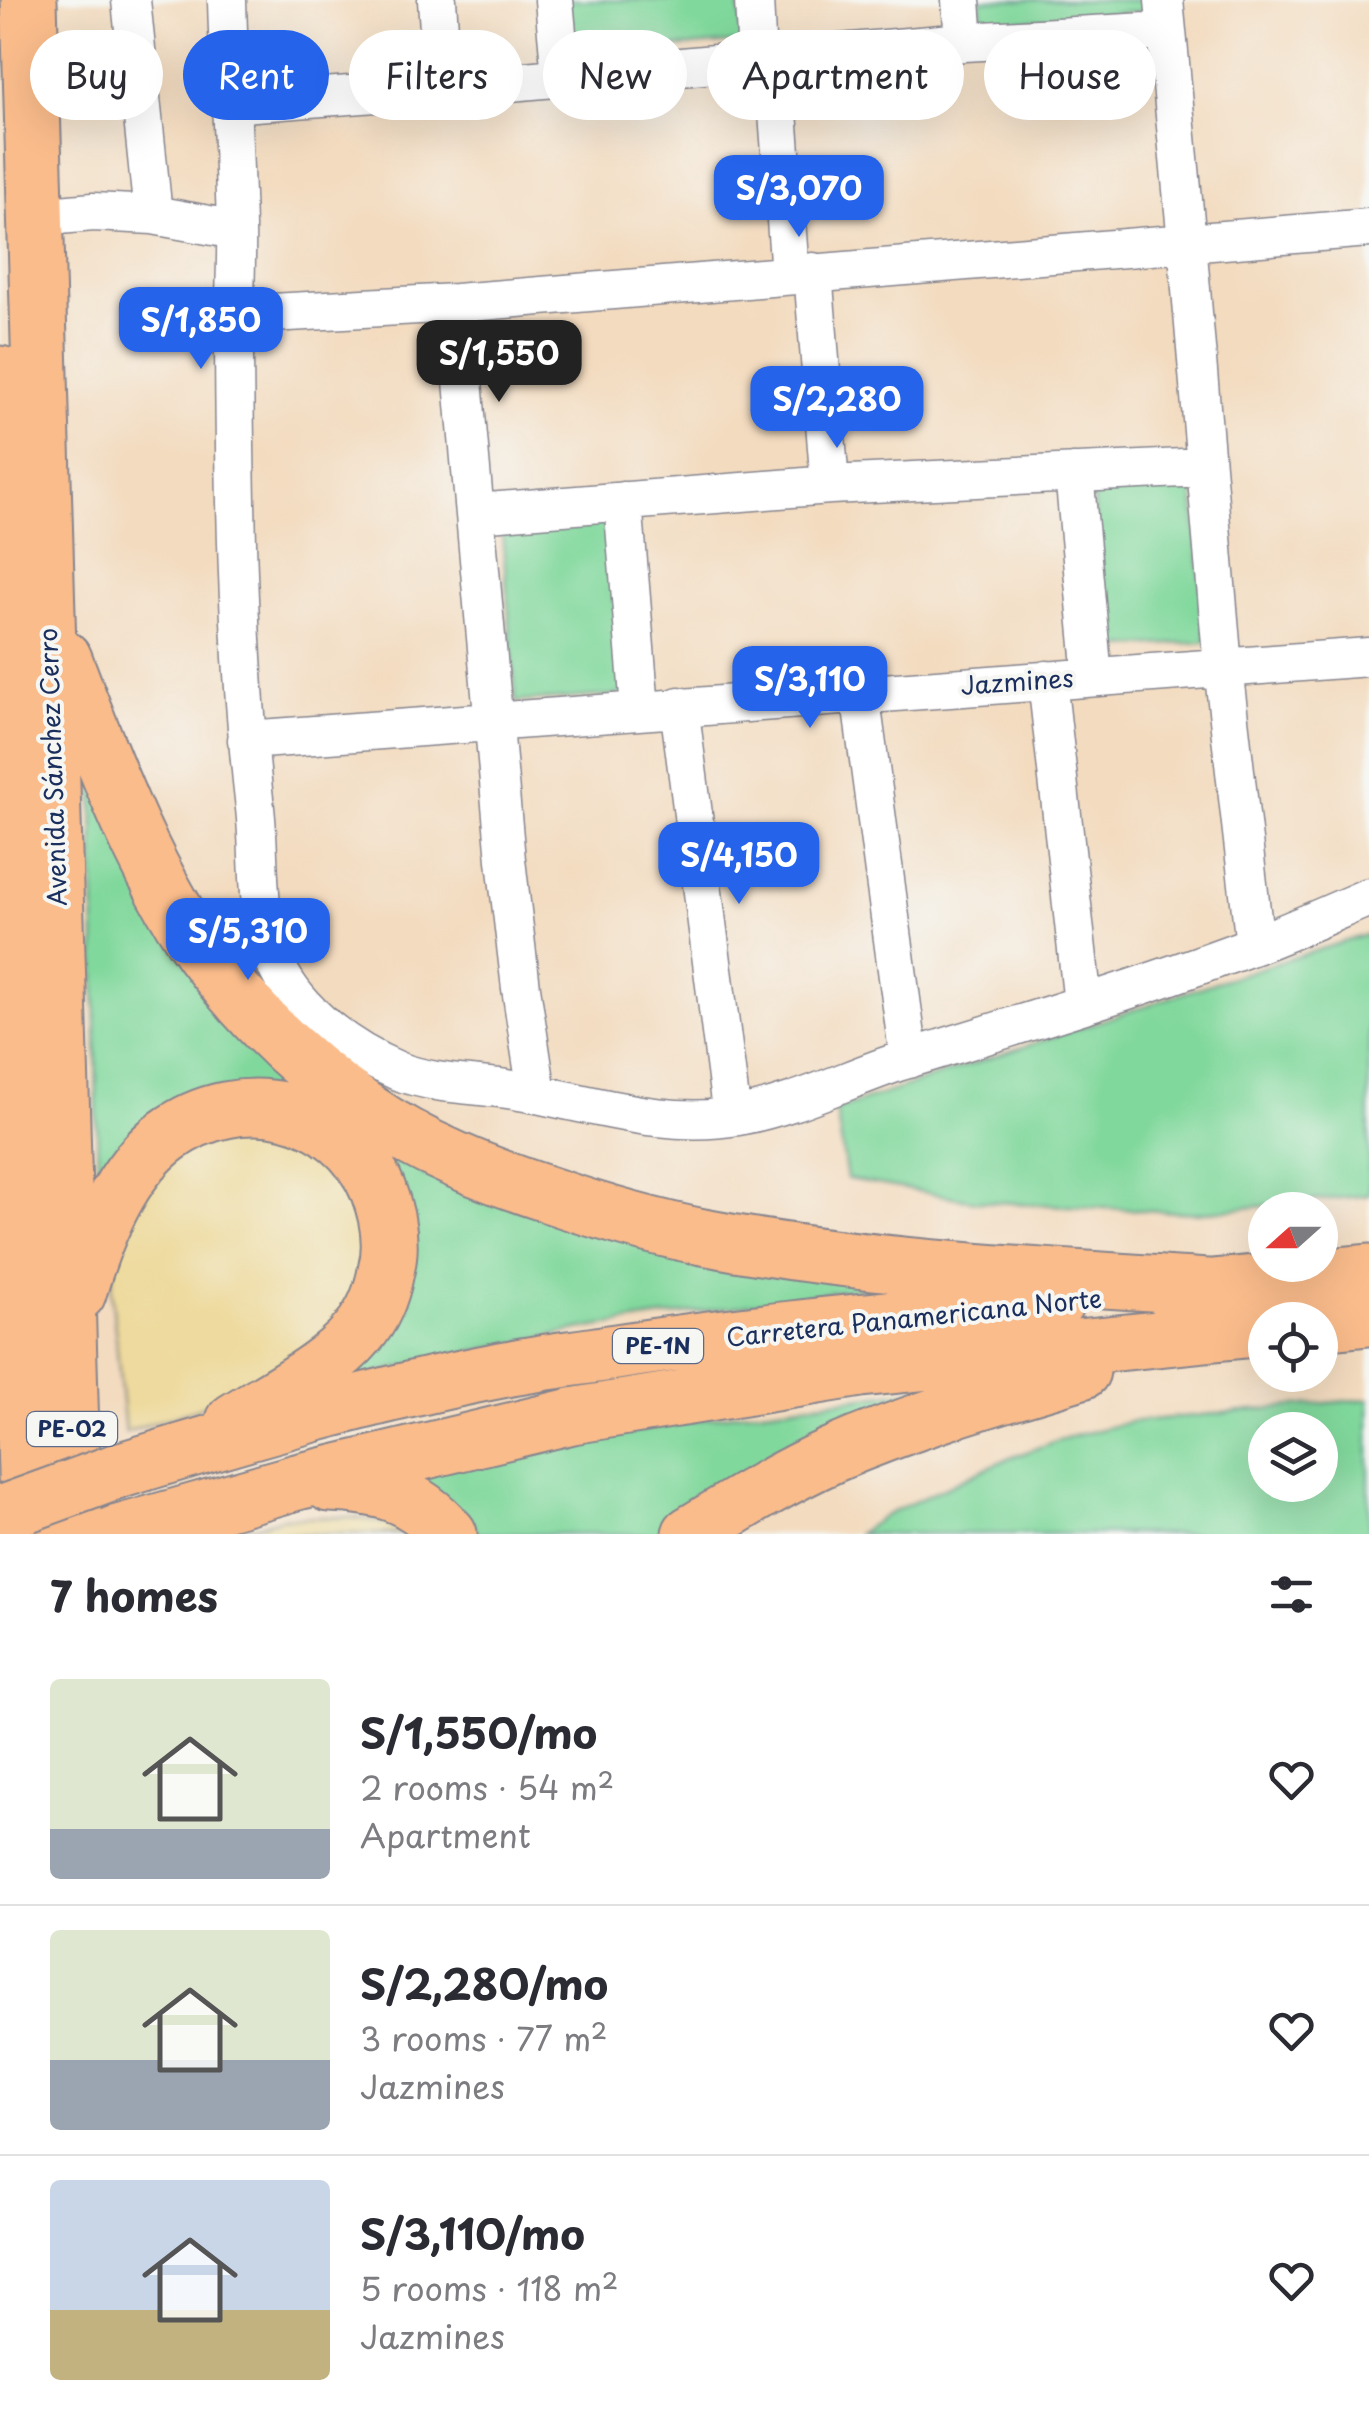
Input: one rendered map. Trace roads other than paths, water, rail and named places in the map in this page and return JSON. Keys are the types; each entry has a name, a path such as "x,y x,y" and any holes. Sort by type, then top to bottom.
{"highway":[{"name":"Avenida Sánchez Cerro","path":"30,0 69,1324 104,1533"},
{"name":"Avenida Sánchez Cerro","path":"0,374 28,1534"},
{"path":"48,619 121,800 186,929 270,1032 342,1093 402,1133 500,1178 596,1210 699,1236 1229,1316"},
{"path":"69,1324 90,1256 122,1189 153,1148 183,1126 220,1110 261,1106 284,1110 324,1126 356,1152 373,1179 389,1230 384,1282 368,1320 327,1362 191,1448"},
{"path":"0,1236 20,1288"},
{"name":"Carretera Panamericana Norte","path":"104,1533 572,1416 1229,1316 1369,1272"},
{"path":"690,1534 831,1456 960,1407 1229,1316"},
{"name":"Carretera Panamericana Norte","path":"0,1514 191,1448 389,1396 516,1368 857,1322 1229,1316"},
{"path":"1338,1321 1369,1318"},
{"path":"297,1482 354,1485 395,1493 433,1516 449,1534"}],"street":[{"path":"130,0 152,216"},
{"path":"226,0 227,30"},
{"path":"436,0 438,30"},
{"path":"554,0 557,30"},
{"path":"754,0 760,30"},
{"path":"961,0 963,30"},
{"path":"964,42 1165,16 1223,666 1255,945"},
{"path":"231,120 236,230 235,539 262,910 267,939 290,990 334,1033 402,1073 642,1116 680,1120 732,1117 771,1109 909,1059 1255,945 1369,897"},
{"path":"776,120 802,273 830,485"},
{"path":"36,217 93,212 152,216 236,230"},
{"path":"234,315 456,303 1369,228"},
{"path":"456,303 506,860 536,1094"},
{"path":"474,513 830,485 1204,467"},
{"path":"1074,473 1093,677"},
{"path":"623,501 640,709"},
{"name":"Jazmines","path":"247,740 1369,656"},
{"path":"1047,680 1083,1004"},
{"path":"860,693 909,1059"},
{"path":"679,706 732,1117"}]}
